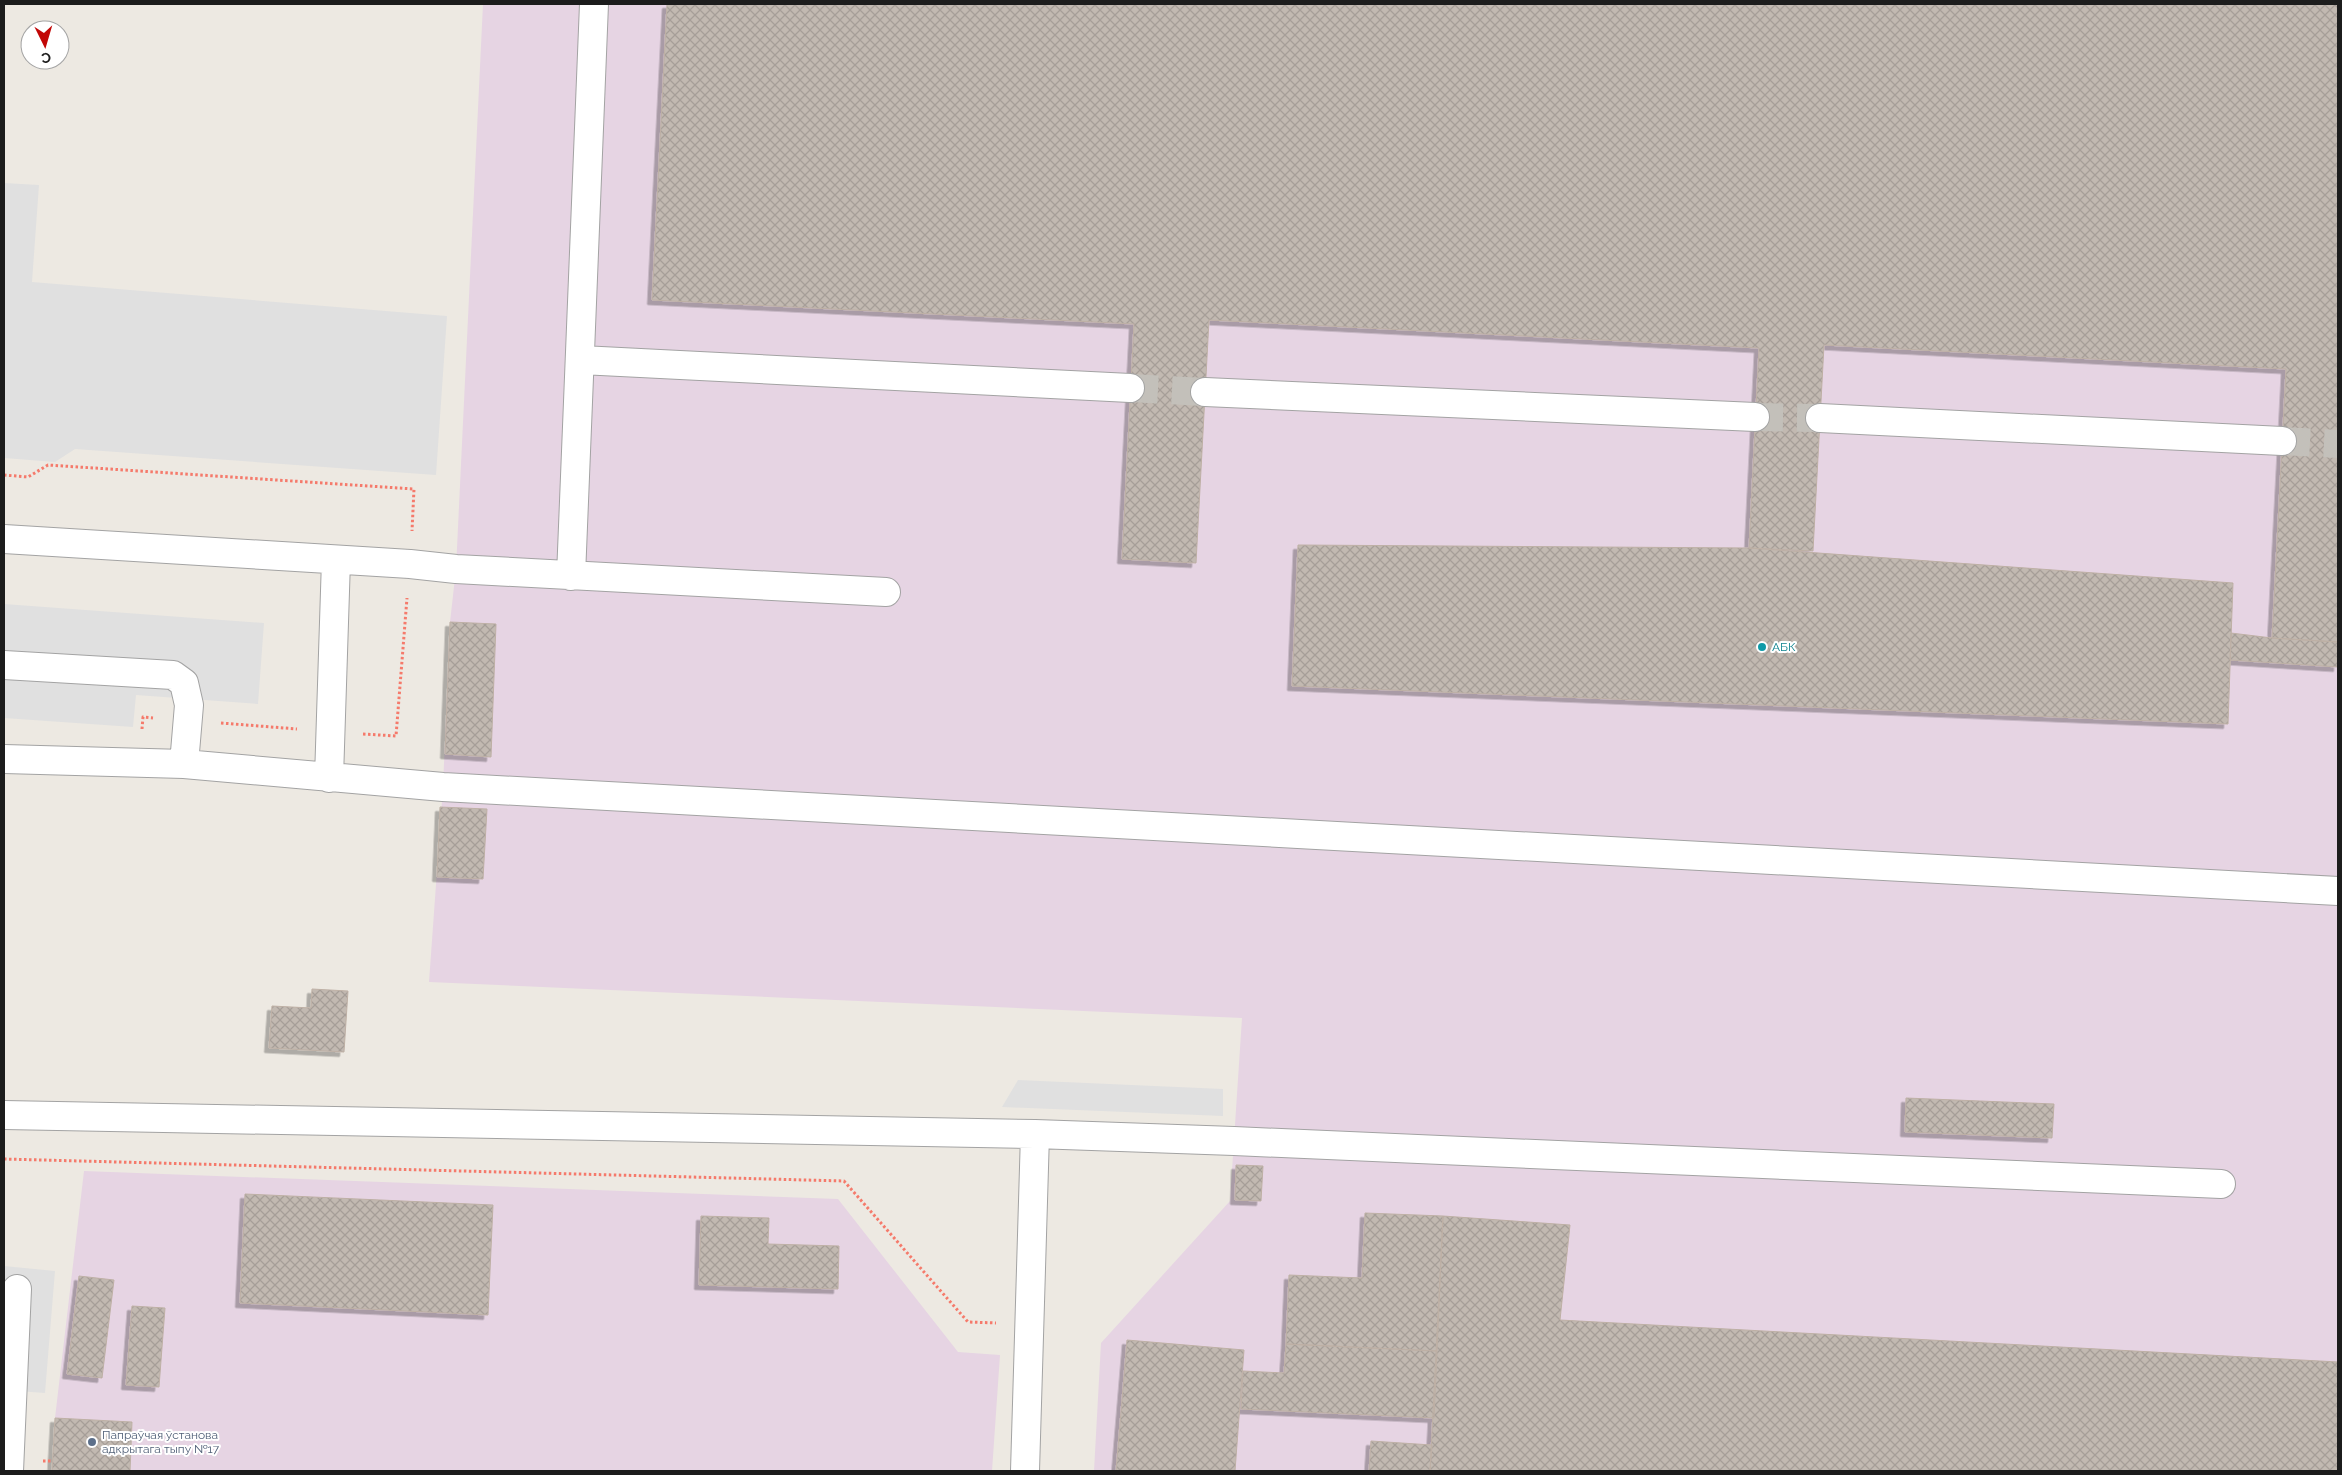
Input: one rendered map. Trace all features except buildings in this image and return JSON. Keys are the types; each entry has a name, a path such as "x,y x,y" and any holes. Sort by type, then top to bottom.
{"street":[{"path":"572,576 594,4"},
{"path":"581,360 1130,388"},
{"path":"1205,392 1755,417"},
{"path":"1820,418 2282,441"},
{"path":"4,539 572,576 886,592"},
{"path":"329,778 336,560"},
{"path":"4,664 173,675 184,683 189,705 184,764"},
{"path":"4,759 184,764 329,778 463,788 2338,891"},
{"path":"4,1115 1035,1134 2221,1184"},
{"path":"1025,1471 1035,1134"},
{"path":"9,1471 17,1289"}],"path":[{"path":"4,475 28,477 48,465 414,489 396,736 143,717 141,736"},
{"path":"4,1159 844,1181 968,1322 1029,1324"}],"shaded area":[{"path":"483,4 2338,4 2338,1471 1094,1471 1101,1343 1230,1201 1242,1018 429,982 443,787 450,622 456,569"},
{"path":"4,183 39,185 32,282 447,316 436,475 75,449 55,462 4,458"},
{"path":"4,604 264,623 258,704 136,695 133,727 4,718"},
{"path":"1018,1080 1223,1089 1223,1116 1002,1107"},
{"path":"84,1171 838,1199 958,1352 1000,1355 992,1471 130,1471 132,1422 55,1418"},
{"path":"4,1266 55,1271 45,1393 4,1390"}],"tunnel":[{"path":"1130,388 1205,392"},
{"path":"1755,417 1820,418"},
{"path":"2282,441 2338,444"}],"place":[{"name":"АБК","path":"1762,647"},
{"name":"Папраўчая ўстанова адкрытага тыпу №17","path":"92,1442"}]}
